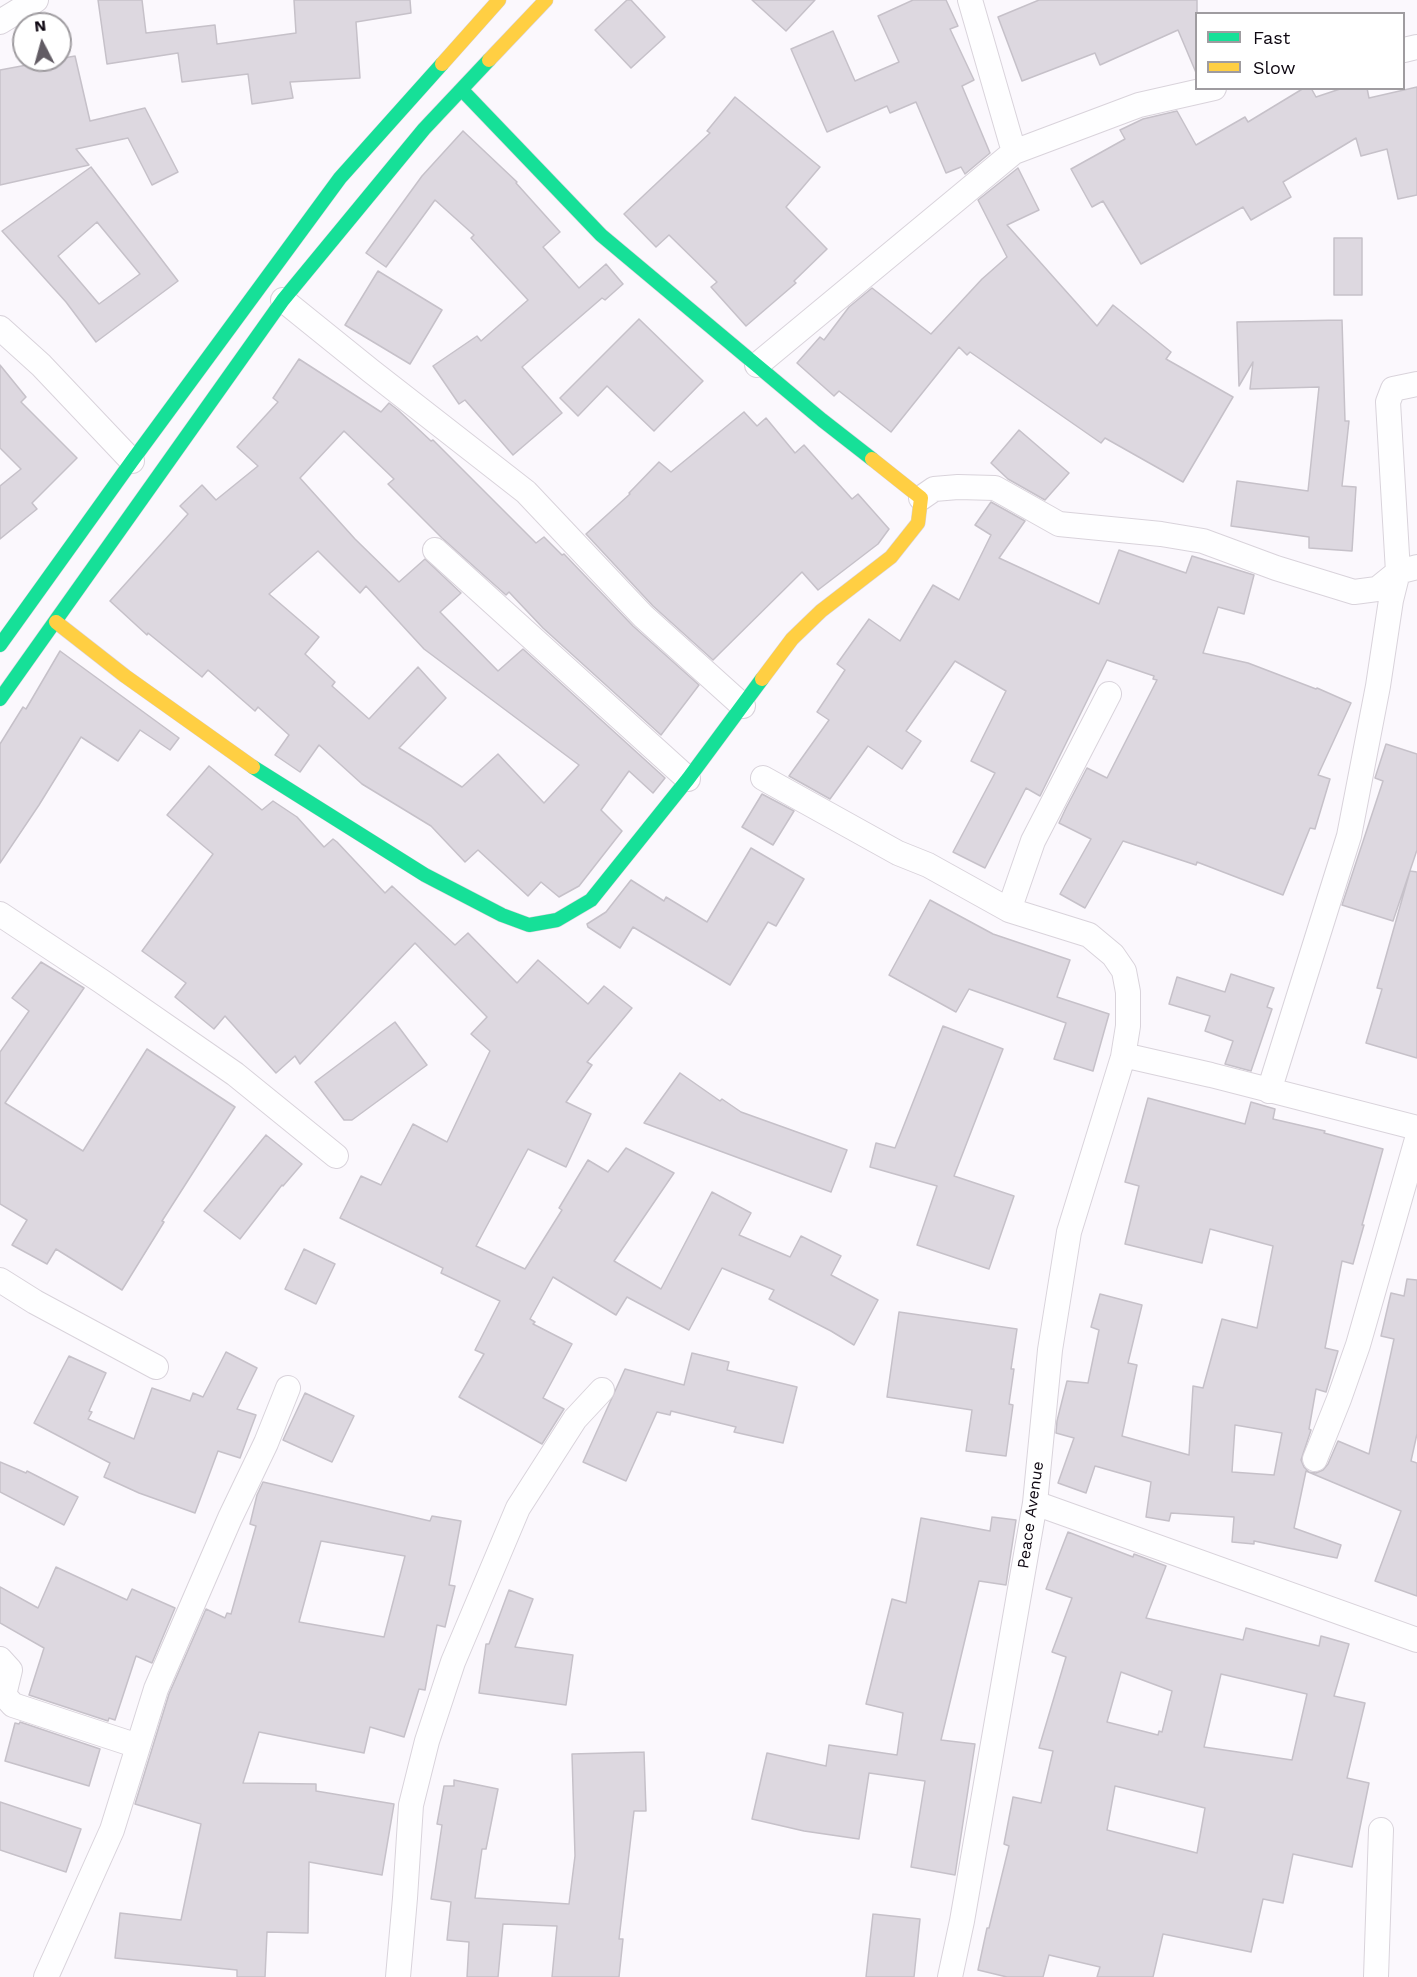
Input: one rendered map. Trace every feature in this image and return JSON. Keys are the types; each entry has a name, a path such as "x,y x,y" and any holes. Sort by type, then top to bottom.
{"street":[{"path":"0,22 36,0"},
{"path":"0,645 132,460 340,178 500,0"},
{"path":"0,699 283,300 424,129 546,0"},
{"path":"970,0 1014,152"},
{"path":"462,90 601,235 822,420 921,498"},
{"path":"757,365 1014,152 1139,105 1205,90"},
{"path":"283,300 526,492 643,616 743,706"},
{"path":"0,328 41,365 132,460"},
{"path":"1269,1090 1349,836 1378,686 1390,600 1408,570 1388,402 1393,389 1417,384"},
{"path":"56,622 125,676 241,759 425,874 502,915 529,925 557,920 591,900 799,632 821,611 891,557 918,523 921,498 934,489 994,488 1059,524 1150,532 1203,541 1276,568 1354,592 1377,589 1408,570"},
{"path":"435,550 687,779"},
{"path":"1009,910 1033,841 1109,694"},
{"name":"Peace Avenue","path":"763,778 898,853 928,865 1009,910 1089,934 1113,955 1124,971 1128,992 1128,1026 1123,1058 1069,1232 1050,1350 1035,1503 950,1977"},
{"path":"0,914 235,1074 336,1156"},
{"path":"1123,1058 1132,1057 1417,1128"},
{"path":"1315,1459 1358,1344 1417,1139"},
{"path":"0,1280 35,1302 156,1367"},
{"path":"46,1977 112,1830 156,1689 230,1518 266,1443 288,1388"},
{"path":"398,1977 411,1805 453,1662 518,1508 575,1419 602,1390"},
{"path":"1035,1503 1417,1640"},
{"path":"0,1659 10,1670 4,1695 13,1705 138,1746"},
{"path":"1376,1977 1381,1830"}],"building":[{"path":"98,0 142,0 146,33 215,25 217,44 296,33 294,0 410,0 411,13 356,22 360,78 290,82 293,98 252,104 248,74 182,82 178,53 107,64"},
{"path":"627,0 631,0 665,37 631,68 595,30"},
{"path":"752,0 815,0 786,31"},
{"path":"913,0 946,0 958,26 950,29 974,80 962,86 990,153 965,174 961,167 946,173 916,102 890,113 887,106 827,132 791,49 833,31 855,81 899,62 878,16"},
{"path":"1039,0 1197,0 1195,70 1178,30 1100,65 1095,53 1022,81 998,17"},
{"path":"75,56 90,121 145,108 178,172 152,185 128,138 76,149 89,165 0,185 0,70 12,68 12,72 72,72 72,57"},
{"path":"1417,87 1417,195 1398,199 1387,149 1361,156 1356,138 1283,182 1291,197 1251,220 1243,207 1141,264 1103,201 1092,207 1071,169 1125,139 1120,130 1143,119 1177,111 1196,145 1245,117 1248,122 1301,90 1312,90 1316,97 1337,90 1367,90 1369,98"},
{"path":"735,97 820,167 786,207 827,249 794,281 796,283 746,326 711,287 717,282 669,235 656,247 624,214 710,133 707,131"},
{"path":"463,131 517,182 560,232 543,247 579,288 606,264 623,284 605,300 602,298 522,367 562,413 513,455 465,400 459,404 433,366 477,336 481,341 528,300 471,238 474,235 435,200 386,267 366,253 422,176"},
{"path":"91,167 178,281 96,342 66,302 2,231","holes":["97,222 140,274 99,304 58,256"]},
{"path":"1018,168 1039,210 1007,225 1097,326 1113,305 1171,352 1166,359 1233,397 1183,482 1105,438 1101,443 970,352 967,355 959,347 891,432 839,391 834,396 797,363 820,337 824,340 849,307 872,288 931,334 982,279 1007,257 978,200"},
{"path":"1334,238 1362,238 1362,295 1334,295"},
{"path":"378,271 442,310 410,364 345,325"},
{"path":"639,319 703,381 654,431 607,386 578,416 560,398"},
{"path":"1342,320 1345,421 1349,421 1342,486 1356,487 1352,551 1309,548 1309,537 1231,526 1237,481 1308,491 1319,387 1250,389 1253,362 1239,386 1237,322"},
{"path":"299,359 381,412 389,403 431,441 433,440 536,543 544,537 562,555 564,554 633,626 699,685 661,735 543,628 509,592 506,595 442,538 388,484 394,479 344,431 300,478 355,539 399,582 425,559 461,593 440,612 498,671 523,649 665,778 653,793 629,771 601,810 622,831 579,886 559,897 541,882 528,896 478,850 465,862 431,826 362,784 319,745 300,772 275,755 289,735 258,707 255,711 208,670 202,677 148,633 147,635 110,601 188,514 180,506 202,485 216,500 258,466 237,447 278,402 273,398","holes":["318,551 360,593 366,586 424,649 579,765 544,803 498,754 462,787 399,748 446,698 418,667 369,719 332,686 335,682 305,654 319,637 269,594"]},
{"path":"0,365 26,397 21,402 77,458 32,503 37,509 0,539 0,486 21,469 0,448"},
{"path":"744,412 757,426 766,418 795,453 804,445 852,499 858,494 889,529 878,544 818,590 802,572 713,660 653,606 586,534 630,494 659,462 671,472"},
{"path":"1019,430 1069,473 1045,500 1008,479 991,463"},
{"path":"991,502 1025,521 999,558 1099,604 1119,550 1186,573 1192,556 1254,575 1244,614 1218,607 1203,653 1248,663 1351,703 1318,775 1330,779 1315,829 1310,828 1283,895 1197,862 1196,865 1123,841 1085,908 1060,894 1091,839 1059,823 1087,768 1107,778 1157,680 1153,679 1154,676 1107,660 1040,796 1026,788 985,868 953,852 995,773 971,761 1006,691 955,661 906,731 921,741 902,769 868,746 830,799 789,776 829,720 817,712 845,670 837,664 869,619 900,641 933,585 959,600 991,535 975,525"},
{"path":"60,651 179,738 170,750 140,730 118,761 81,737 0,863 0,744 23,707 26,709"},
{"path":"1386,744 1417,754 1417,850 1393,921 1342,905 1383,781 1375,778"},
{"path":"209,766 262,810 273,801 297,817 324,847 333,839 385,893 392,886 455,945 468,933 517,983 538,960 588,1004 604,986 632,1008 587,1062 592,1065 566,1102 591,1114 566,1167 528,1149 476,1246 525,1269 562,1210 559,1208 588,1160 608,1172 626,1148 674,1173 614,1261 661,1289 712,1192 751,1213 739,1235 790,1257 801,1236 841,1256 831,1275 878,1300 854,1345 769,1299 774,1290 722,1268 689,1330 627,1297 616,1315 553,1277 530,1319 535,1322 533,1324 572,1344 543,1398 564,1409 542,1444 459,1397 484,1354 475,1350 500,1301 441,1273 443,1268 340,1218 361,1176 381,1185 413,1124 447,1142 490,1051 471,1034 487,1017 415,943 300,1064 295,1056 276,1073 225,1016 214,1029 175,997 186,983 142,951 213,854 167,815"},
{"path":"762,794 794,811 773,845 742,827"},
{"path":"751,848 804,879 776,926 768,922 730,985 633,927 620,948 588,927 587,924 606,912 631,880 664,901 666,897 707,922"},
{"path":"1410,871 1417,872 1417,1058 1366,1043 1382,989 1377,988"},
{"path":"930,900 993,934 1070,960 1057,997 1109,1014 1093,1071 1054,1059 1066,1023 969,989 956,1012 889,975"},
{"path":"41,962 84,988 5,1103 83,1151 147,1049 235,1107 162,1221 164,1222 122,1290 56,1249 47,1264 12,1245 27,1220 0,1204 0,1052 29,1011 12,998"},
{"path":"1231,974 1274,988 1267,1007 1272,1009 1251,1071 1225,1064 1233,1041 1205,1031 1210,1016 1169,1004 1177,977 1225,992"},
{"path":"395,1022 427,1065 352,1120 344,1120 315,1082"},
{"path":"943,1026 1003,1049 954,1176 1014,1196 989,1269 917,1245 937,1186 870,1167 876,1143 895,1148"},
{"path":"680,1073 720,1101 722,1099 741,1112 847,1150 831,1192 644,1123"},
{"path":"1148,1098 1245,1124 1251,1102 1275,1109 1273,1119 1325,1131 1324,1133 1383,1149 1353,1264 1342,1261 1325,1348 1338,1351 1326,1392 1316,1389 1309,1429 1311,1430 1301,1460 1309,1472 1316,1473 1323,1470 1338,1441 1369,1454 1394,1339 1381,1336 1391,1293 1404,1296 1407,1279 1417,1280 1417,1434 1411,1461 1417,1463 1417,1596 1375,1581 1401,1511 1306,1471 1294,1528 1341,1545 1337,1558 1254,1541 1254,1544 1232,1542 1234,1517 1171,1513 1169,1521 1146,1517 1151,1482 1095,1466 1086,1493 1058,1483 1074,1438 1056,1433 1057,1421 1067,1381 1088,1383 1099,1330 1091,1327 1100,1294 1142,1305 1128,1363 1137,1365 1122,1436 1189,1455 1193,1386 1203,1388 1222,1319 1257,1328 1273,1246 1210,1229 1202,1263 1125,1244 1139,1186 1125,1182","holes":["1235,1425 1282,1433 1274,1475 1232,1472"]},
{"path":"266,1135 302,1164 282,1185 240,1239 204,1211"},
{"path":"304,1249 335,1264 316,1304 285,1289"},
{"path":"899,1312 1017,1329 1009,1404 1013,1405 1006,1456 966,1451 972,1410 887,1397"},
{"path":"226,1352 257,1368 237,1409 256,1415 240,1458 218,1451 195,1513 139,1493 104,1477 110,1463 34,1423 69,1356 106,1373 89,1411 92,1412 88,1419 134,1439 152,1388 190,1401 193,1393 203,1397"},
{"path":"692,1353 729,1362 727,1370 797,1387 783,1443 734,1432 736,1427 671,1411 670,1415 657,1412 626,1481 583,1462 625,1369 684,1385"},
{"path":"305,1393 354,1416 332,1462 283,1440"},
{"path":"0,1462 26,1473 27,1471 78,1497 64,1525 0,1492"},
{"path":"263,1482 430,1521 432,1516 461,1521 449,1585 455,1586 445,1627 437,1625 425,1690 419,1689 404,1737 370,1727 364,1753 259,1732 243,1783 316,1784 316,1791 394,1804 382,1875 309,1862 308,1933 267,1932 265,1977 237,1977 237,1970 115,1958 120,1913 181,1920 201,1824 135,1804 169,1694 206,1609 225,1618 227,1613 231,1614 256,1526 250,1524 257,1495","holes":["321,1541 405,1556 384,1637 299,1622"]},
{"path":"992,1517 1016,1520 1006,1585 979,1581 941,1740 975,1744 955,1875 911,1867 925,1781 869,1773 859,1839 804,1831 752,1819 767,1753 826,1766 829,1745 897,1755 903,1713 866,1704 892,1599 906,1603 921,1518 990,1531"},
{"path":"1068,1532 1133,1557 1134,1554 1166,1566 1146,1618 1243,1640 1246,1628 1319,1646 1321,1636 1349,1644 1334,1696 1365,1703 1347,1778 1369,1783 1352,1867 1293,1854 1283,1903 1263,1899 1251,1952 1163,1934 1153,1977 1097,1977 1100,1967 1049,1955 1043,1977 1007,1977 978,1970 1009,1846 1004,1844 1013,1797 1041,1803 1053,1751 1039,1748 1066,1657 1052,1652 1072,1598 1046,1589","holes":["1121,1672 1172,1691 1162,1732 1159,1731 1158,1735 1107,1722","1221,1674 1307,1694 1292,1760 1204,1747","1115,1786 1205,1808 1197,1853 1107,1830"]},
{"path":"56,1567 127,1600 132,1589 175,1608 152,1663 136,1656 115,1720 109,1718 108,1721 29,1695 44,1648 0,1623 0,1587 38,1608"},
{"path":"509,1590 533,1599 515,1647 573,1655 566,1705 479,1693 486,1644 489,1644"},
{"path":"20,1722 100,1749 89,1786 5,1761 15,1723"},
{"path":"644,1752 646,1811 634,1811 619,1939 623,1939 619,1977 552,1977 557,1926 503,1924 498,1977 467,1977 469,1942 447,1940 451,1902 431,1899 442,1825 437,1824 444,1786 454,1786 454,1780 498,1789 486,1849 482,1849 475,1898 569,1904 575,1856 572,1754"},
{"path":"0,1802 81,1829 66,1872 0,1850"},
{"path":"873,1914 920,1919 914,1977 866,1977"}],"traffic: fast":[{"path":"0,699 283,300 424,129 489,60"},
{"path":"0,645 340,178 442,64"},
{"path":"462,90 601,235 872,459"},
{"path":"253,767 425,875 502,915 529,925 557,920 591,900 688,779 762,679"}],"traffic: slow":[{"path":"442,64 499,0"},
{"path":"489,60 546,0"},
{"path":"762,679 792,639 821,611 891,557 918,523 921,498 872,459"},
{"path":"56,622 125,676 253,767"}]}
